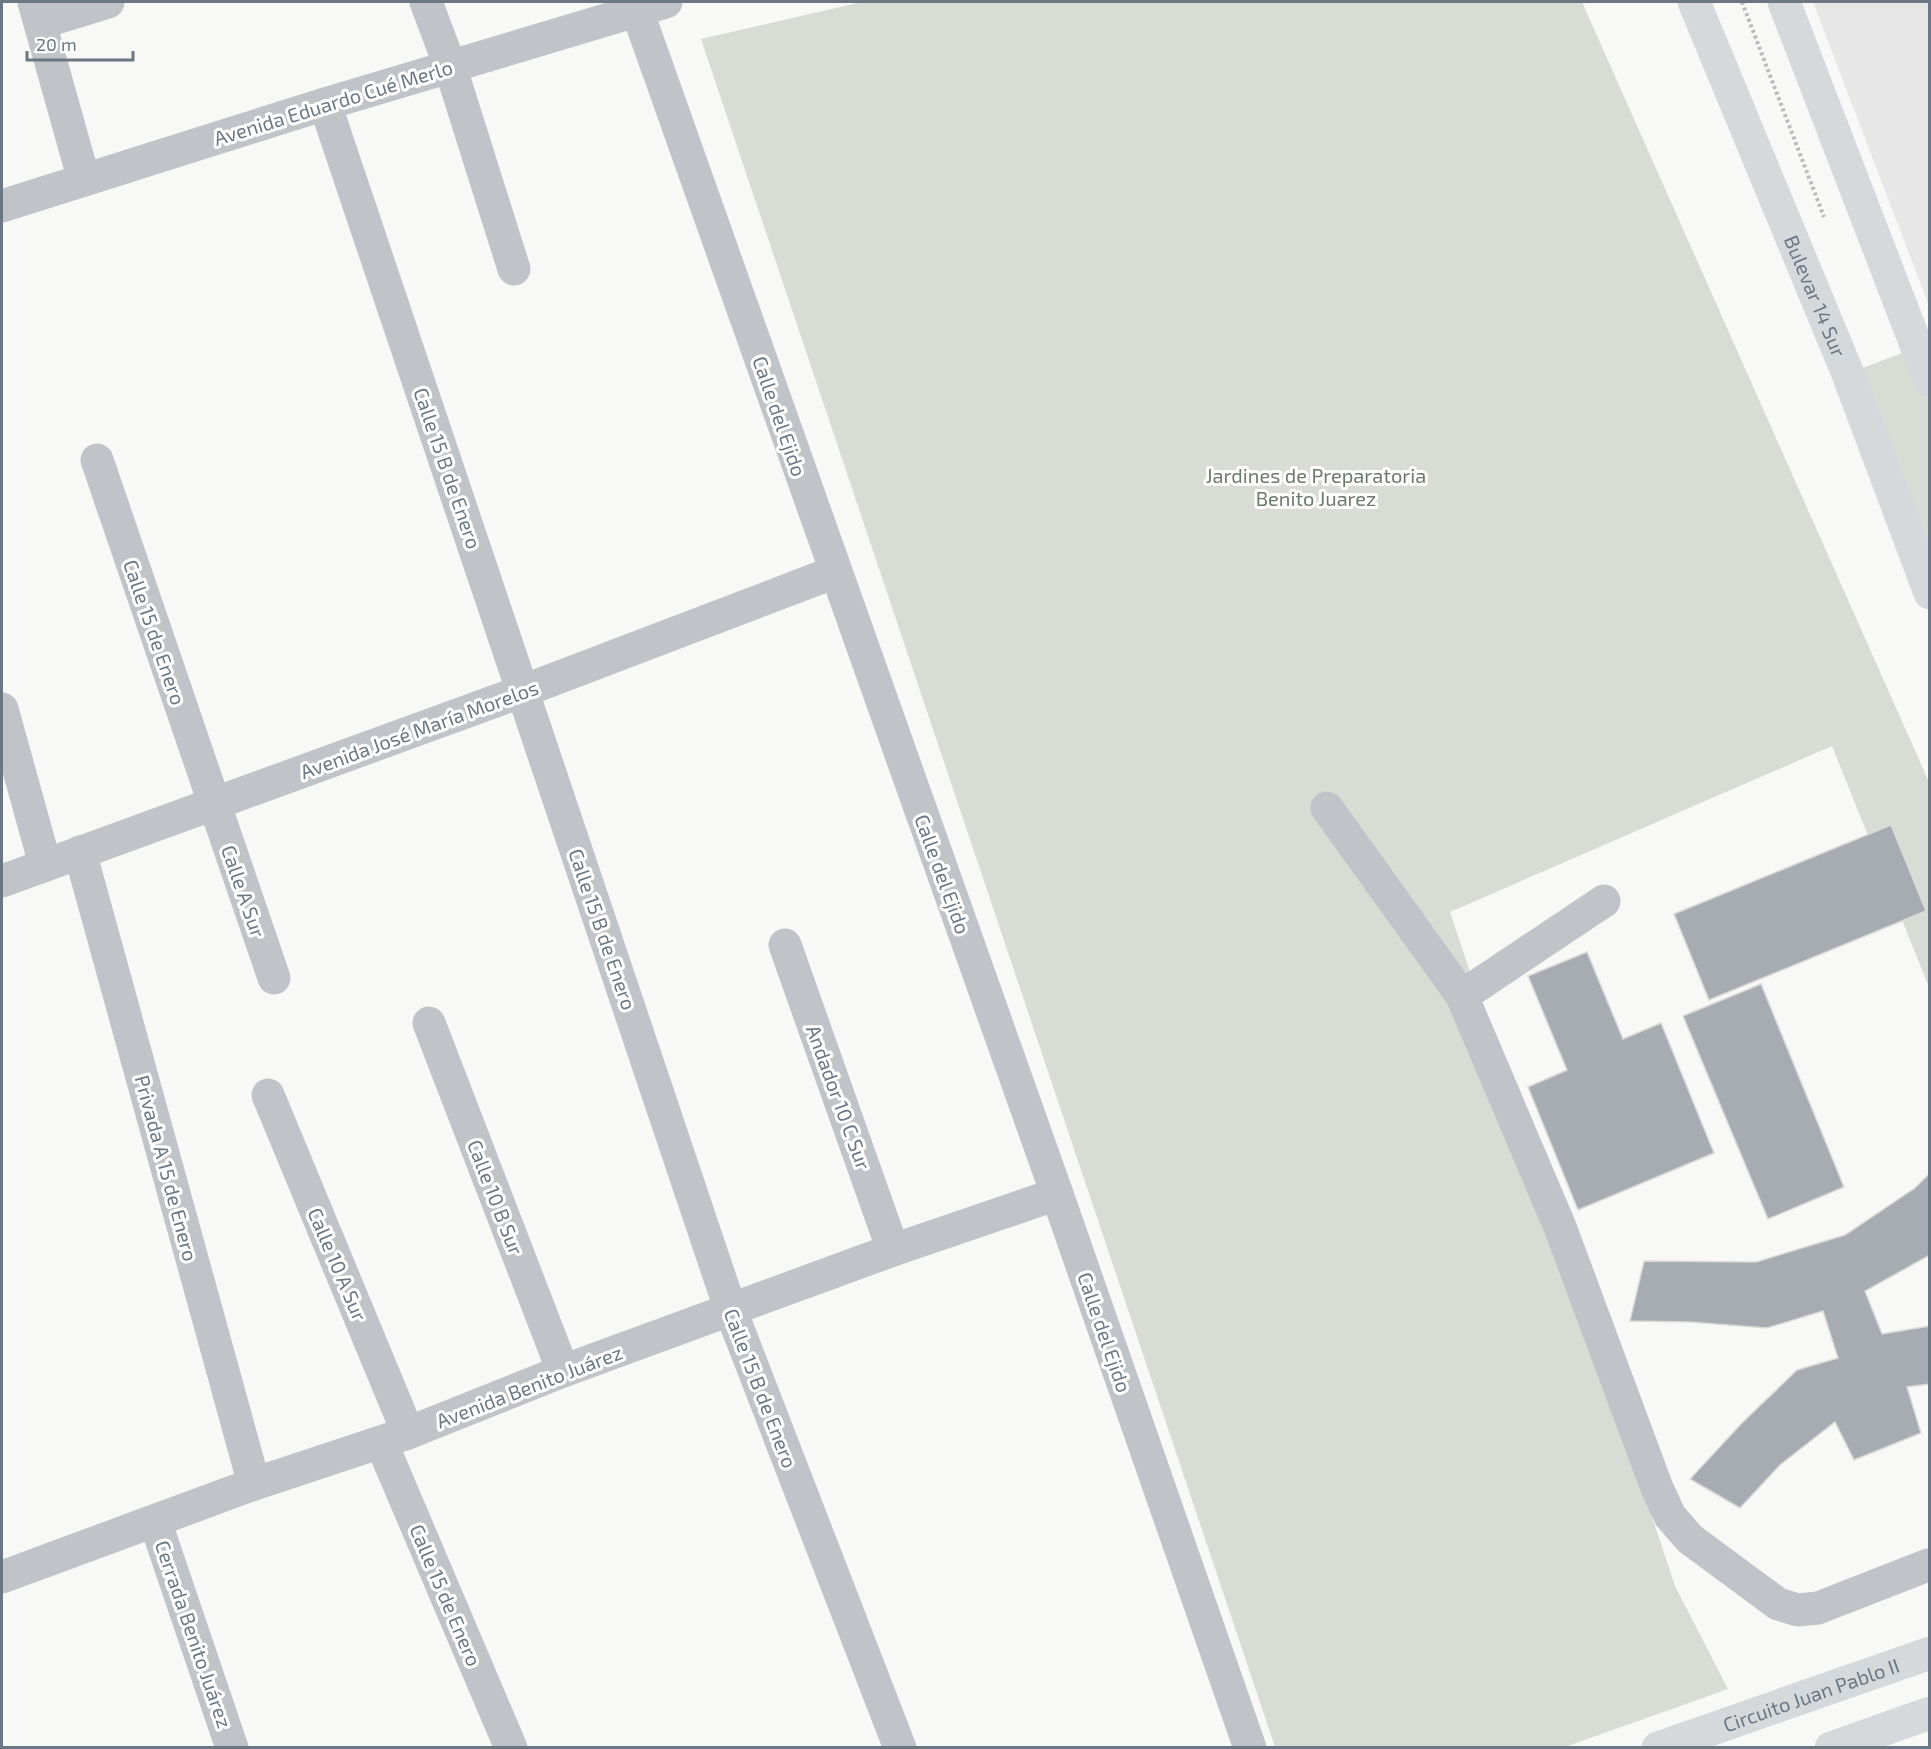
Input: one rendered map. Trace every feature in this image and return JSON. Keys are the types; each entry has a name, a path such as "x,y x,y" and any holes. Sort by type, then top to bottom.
{"main road":[{"name":"Bulevar 14 Sur","path":"1694,2 1846,369 1929,593"},
{"path":"1784,2 1929,381"},
{"name":"Circuito Juan Pablo II","path":"1658,1748 1929,1653"},
{"path":"1831,1748 1872,1741 1929,1713"}],"street":[{"path":"84,180 37,12 108,2"},
{"path":"426,2 450,66 514,269"},
{"name":"Avenida Eduardo Cué Merlo","path":"2,206 645,4"},
{"name":"Calle del Ejido","path":"645,4 836,572 1250,1748"},
{"name":"Calle 15 B de Enero","path":"326,104 731,1311 900,1748"},
{"name":"Calle 15 de Enero","path":"96,460 214,804"},
{"name":"Avenida José María Morelos","path":"2,881 523,691 836,572"},
{"path":"2,709 45,864"},
{"name":"Calle A Sur","path":"214,804 274,978"},
{"path":"1328,808 1462,996 1560,1227 1657,1488 1670,1516 1690,1539 1707,1552 1778,1604 1798,1610 1818,1608 1929,1566"},
{"name":"Privada A 15 de Enero","path":"80,852 254,1484"},
{"path":"1462,996 1604,901"},
{"name":"Andador 10 C Sur","path":"785,945 893,1250"},
{"name":"Calle 10 B Sur","path":"429,1023 563,1371"},
{"name":"Calle 10 A Sur","path":"268,1095 395,1437"},
{"name":"Avenida Benito Juárez","path":"2,1577 254,1484 395,1437 563,1371 893,1250 1056,1194"},
{"name":"Calle 15 de Enero","path":"395,1437 512,1748"},
{"name":"Cerrada Benito Juárez","path":"155,1521 232,1748"}],"path":[{"path":"1742,2 1827,226"}],"shaded area":[{"path":"1813,2 1929,2 1929,306"}],"green space":[{"name":"Jardines de Preparatoria Benito Juarez","path":"862,2 1582,2 1929,782 1929,987 1832,746 1450,912 1675,1586 1728,1689 1565,1747 1275,1747 701,39"},
{"path":"1910,350 1929,402 1929,561 1852,372"}],"building":[{"path":"1891,825 1926,911 1709,1000 1674,914"},
{"path":"1587,952 1623,1039 1661,1023 1714,1153 1578,1210 1528,1087 1567,1070 1528,976"},
{"path":"1761,984 1844,1187 1768,1219 1683,1016"},
{"path":"1930,1173 1930,1255 1865,1291 1882,1334 1930,1326 1930,1384 1907,1387 1921,1433 1854,1460 1835,1422 1780,1465 1740,1508 1690,1479 1742,1423 1797,1370 1838,1358 1823,1311 1767,1328 1690,1322 1630,1321 1644,1261 1756,1262 1845,1235 1915,1188"}]}
